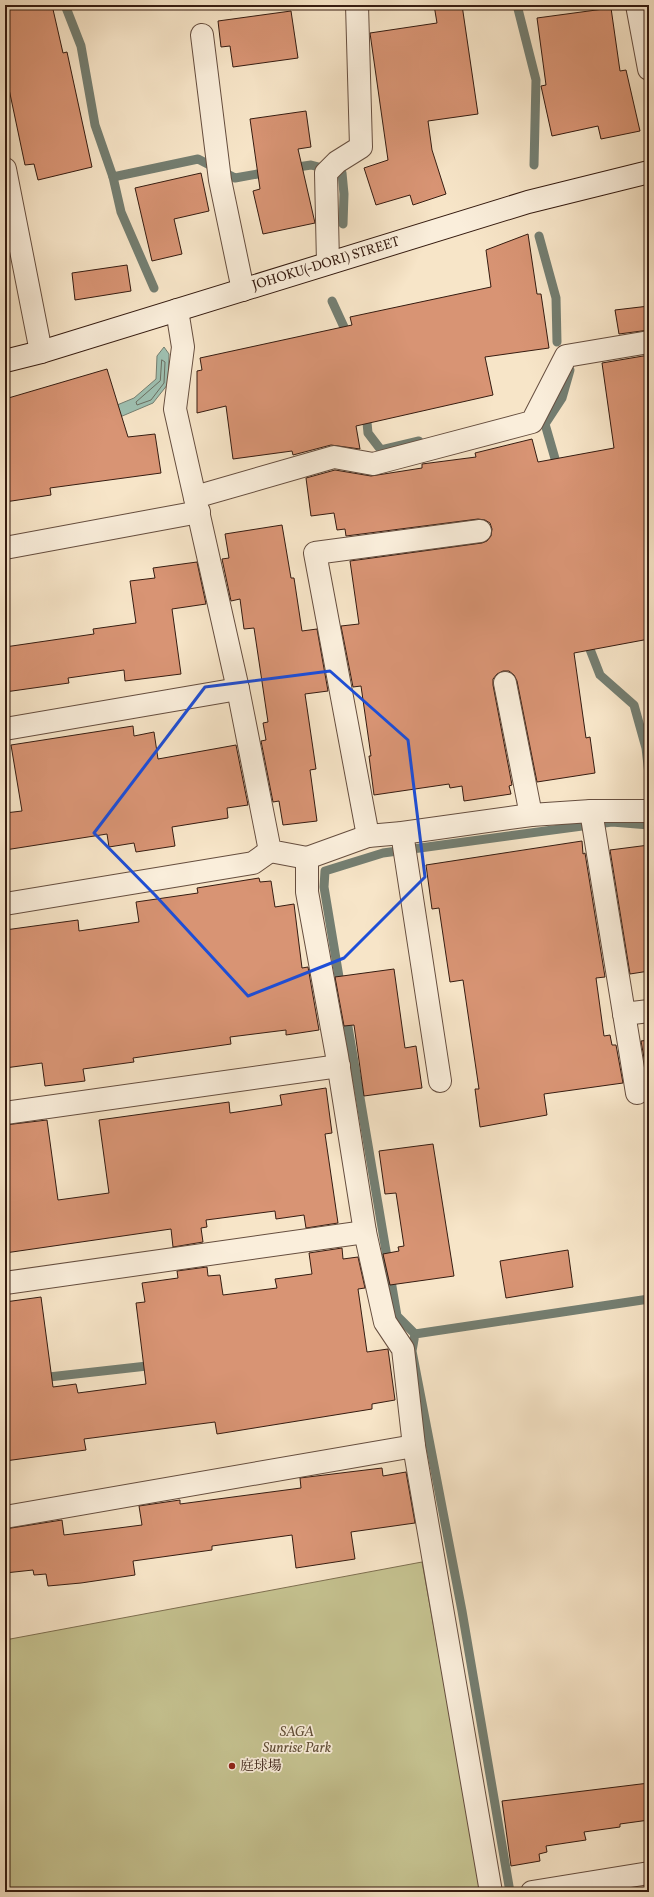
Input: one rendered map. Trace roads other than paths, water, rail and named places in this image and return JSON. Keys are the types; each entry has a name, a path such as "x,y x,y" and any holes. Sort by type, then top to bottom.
{"street":[{"path":"328,263 332,168 361,147 357,5"},
{"path":"637,5 649,69"},
{"path":"202,35 220,180 243,290"},
{"path":"5,169 41,352"},
{"name":"JOHOKU(-DORI) STREET","path":"5,361 41,352 528,202 649,172"},
{"path":"177,310 183,347 175,409 238,689 270,851"},
{"path":"5,548 197,504 334,457 373,464 532,422 566,356 649,342"},
{"path":"368,836 315,553 480,531"},
{"path":"505,683 531,815"},
{"path":"5,729 238,689"},
{"path":"592,811 637,1093"},
{"path":"5,904 253,863 270,851 307,858 368,836 402,833 531,815 592,811 649,811"},
{"path":"402,833 440,1081"},
{"path":"307,858 307,892 339,1066 365,1232 385,1322 403,1349 414,1446 491,1892"},
{"path":"624,1014 649,1011"},
{"path":"5,1113 339,1066"},
{"path":"5,1283 365,1232"},
{"path":"5,1517 414,1446"},
{"path":"532,1892 649,1873"}],"water":[{"path":"164,347 169,354 168,384 153,403 94,428 93,415 134,398 156,379 157,356"}],"waterway":[{"path":"65,5 81,46 95,125 113,177 121,212 154,288"},
{"path":"517,5 536,80 534,165"},
{"path":"113,177 198,159 235,178 269,172"},
{"path":"291,168 311,165 342,173 344,194 343,224"},
{"path":"539,236 556,298 557,342"},
{"path":"332,301 349,338"},
{"path":"558,469 545,424 562,398 570,370"},
{"path":"366,412 368,433 381,450 419,441"},
{"path":"586,639 600,675 634,705 646,748 649,774"},
{"path":"341,989 324,887 325,871 383,853 612,822 649,825"},
{"path":"346,1015 397,1316 415,1334"},
{"path":"510,1892 462,1611 412,1351 415,1334 649,1299"},
{"path":"40,1378 156,1365"}],"place":[{"name":"庭球場","path":"232,1766"}],"park label":[{"name":"SAGA Sunrise Park","path":"297,1740"}]}
